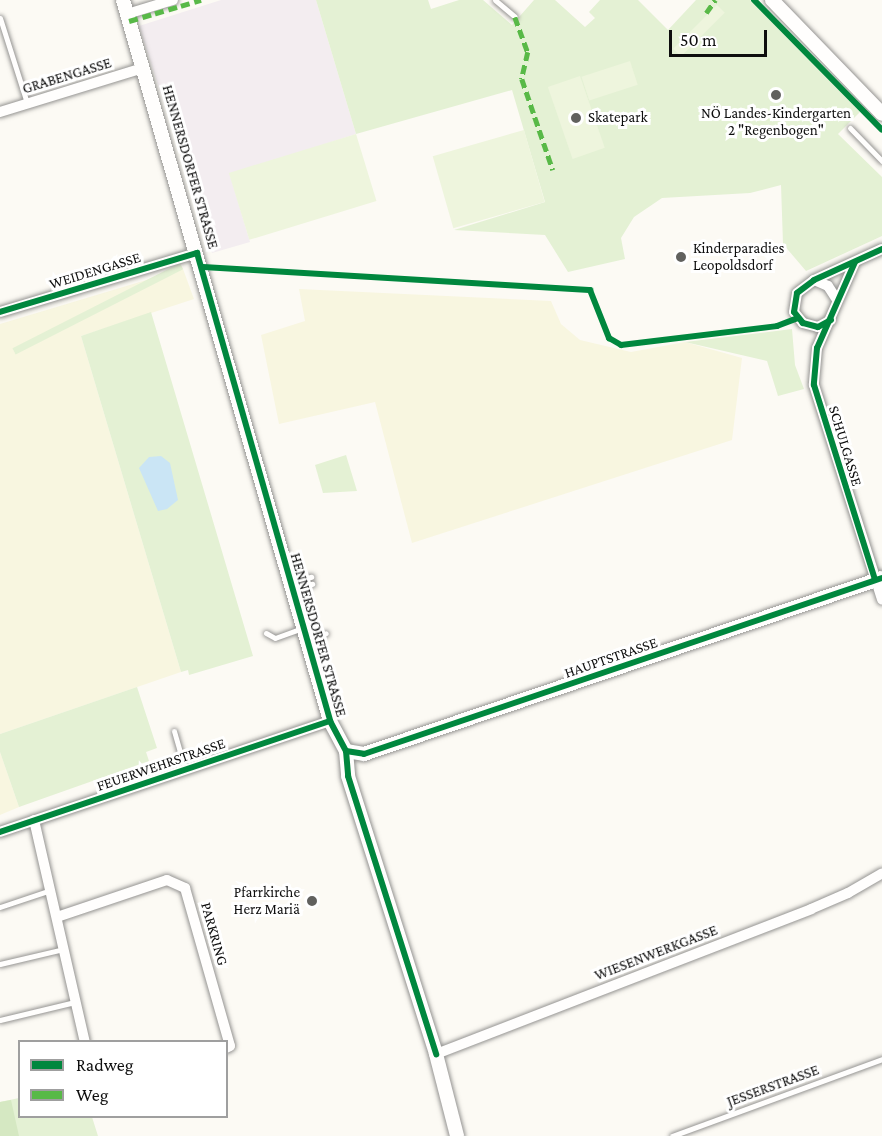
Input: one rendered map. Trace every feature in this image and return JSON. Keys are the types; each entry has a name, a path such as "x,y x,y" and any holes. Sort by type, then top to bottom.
{"street":[{"path":"125,7 173,0"},
{"path":"772,0 882,114"},
{"name":"HENNERSDORFER STRASSE","path":"125,7 330,720 346,751 348,776 436,1054 458,1136"},
{"name":"GRABENGASSE","path":"0,112 143,68"},
{"path":"831,320 810,326 794,312 797,293 814,280 882,249"},
{"name":"WEIDENGASSE","path":"0,312 197,253"},
{"name":"SCHULGASSE","path":"855,262 837,300 813,365 814,385 878,579 882,600"},
{"path":"814,280 828,286 837,300"},
{"name":"HAUPTSTRASSE","path":"346,751 364,754 878,579"},
{"name":"FEUERWEHRSTRASSE","path":"0,832 330,720"},
{"path":"34,820 85,1040"},
{"name":"WIESENWERKGASSE","path":"436,1054 811,909 882,873"},
{"name":"PARKRING","path":"57,917 167,879 185,888 230,1046 228,1047"}],"lane":[{"path":"495,0 515,17"},
{"path":"0,18 27,103"},
{"path":"850,128 882,160"},
{"path":"292,586 311,581"},
{"path":"266,633 275,638 326,633"},
{"path":"174,731 185,769"},
{"path":"0,907 51,890"},
{"path":"0,964 64,949"},
{"path":"0,1020 77,1001"},
{"name":"JESSERSTRASSE","path":"672,1136 882,1059"}],"shaded area":[{"path":"221,0 316,0 356,134 230,175 250,242 212,253 139,26"},
{"path":"183,269 194,299 81,336 181,672 0,734 0,324"},
{"path":"299,289 551,301 561,324 580,340 631,352 685,342 742,358 732,440 412,543 375,402 279,424 261,335 305,321"},
{"path":"0,752 19,807 0,815"}],"green space":[{"path":"316,0 428,0 431,9 459,0 483,0 512,25 534,0 555,0 585,27 595,18 589,12 600,0 638,0 668,30 696,0 750,0 860,112 838,134 882,177 882,236 806,271 783,244 781,185 750,193 662,198 634,217 621,238 625,259 568,272 545,235 454,230 545,202 512,90 356,134"},
{"path":"717,5 725,13 681,57 673,49"},
{"path":"630,61 638,85 589,101 581,77"},
{"name":"Skatepark","path":"580,76 605,148 573,159 548,87"},
{"path":"524,130 545,202 453,228 433,156"},
{"path":"356,134 376,201 249,240 229,173"},
{"path":"180,263 183,269 16,355 12,348"},
{"path":"151,312 253,656 189,675 188,670 181,672 81,336"},
{"path":"792,329 795,365 804,389 778,396 767,361 685,342"},
{"path":"346,455 357,491 323,493 315,465"},
{"path":"137,687 157,748 146,752 149,761 19,807 0,752 0,734"},
{"path":"18,1098 18,1118 92,1118 98,1136 0,1136 0,1102"},
{"path":"11,1100 19,1136 0,1136 0,1102"}],"water":[{"path":"161,456 170,463 178,500 167,509 158,511 139,468 149,457"}],"marked path":[{"path":"129,21 201,0"},
{"path":"706,13 715,0"},
{"path":"515,17 528,52 522,79 553,170"}],"cycle path":[{"path":"754,0 882,130"},
{"path":"831,320 818,327 803,323 794,312 797,293 814,280 882,249"},
{"path":"0,312 197,253 330,721 346,751 348,776 436,1054"},
{"path":"855,262 817,348 814,385 875,580"},
{"path":"202,267 590,290 609,338 621,345 777,326 798,318"},
{"path":"346,751 364,754 882,578"},
{"path":"0,832 330,721"}],"place":[{"name":"NÖ Landes-Kindergarten 2 \"Regenbogen\"","path":"776,95"},
{"name":"Skatepark","path":"576,118"},
{"name":"Kinderparadies Leopoldsdorf","path":"681,257"},
{"name":"Pfarrkirche Herz Mariä","path":"312,901"}]}
